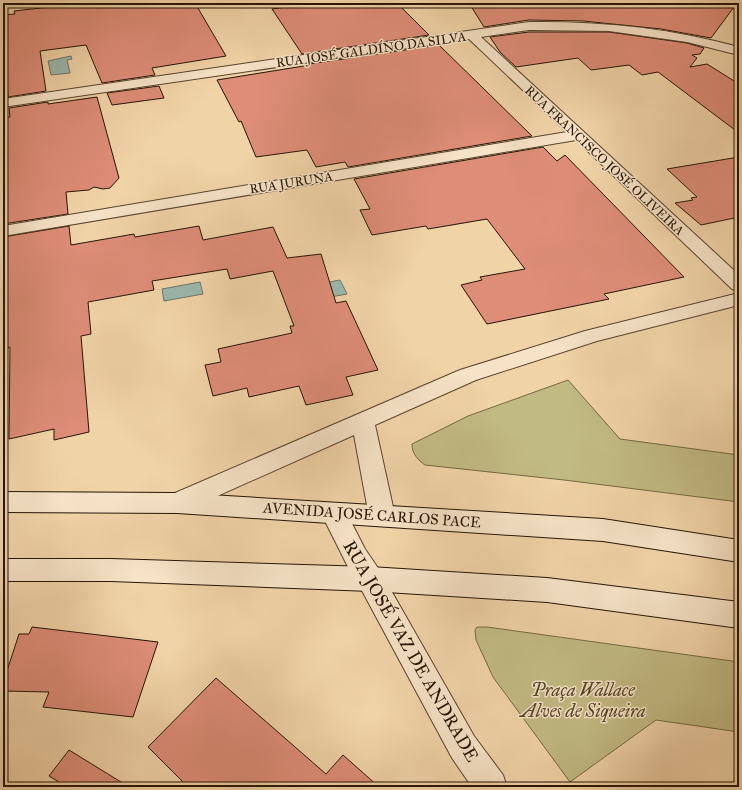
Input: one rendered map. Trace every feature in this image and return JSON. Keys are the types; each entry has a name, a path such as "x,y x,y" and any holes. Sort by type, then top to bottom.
{"street":[{"name":"RUA JOSÉ GALDÍNO DA SILVA","path":"3,103 530,26 566,24 616,27 671,34 712,43 739,51"},
{"name":"RUA FRANCISCO JOSÉ OLIVEIRA","path":"471,34 739,286"},
{"name":"RUA JURUNA","path":"3,231 579,135"},
{"path":"177,504 468,375 592,336 739,299"},
{"path":"363,421 382,516"},
{"name":"AVENIDA JOSÉ CARLOS PACE","path":"3,502 177,504 603,530 739,551"},
{"name":"RUA JOSÉ VAZ DE ANDRADE","path":"334,513 356,557 370,579 463,747 491,787"},
{"path":"3,570 111,570 370,579 547,590 739,615"}],"green space":[{"path":"568,380 620,439 739,455 739,502 564,480 425,465 414,454 412,444 468,416"},
{"name":"Praça Wallace Alves de Siqueira","path":"477,627 487,627 739,662 739,732 656,720 570,782 493,677 476,640 475,630"}],"water":[{"path":"71,56 72,59 67,60 70,73 51,75 48,61"},
{"path":"340,280 347,294 314,300 308,286"},
{"path":"200,282 203,294 164,301 162,289"}],"building":[{"path":"86,3 195,3 226,56 152,68 155,75 102,83 86,45 40,51 46,91 8,97 3,15 15,14 14,11"},
{"path":"314,3 397,3 429,35 302,54 272,9"},
{"path":"469,3 711,3 734,7 711,38 661,29 583,21 529,20 484,27"},
{"path":"529,32 609,32 687,43 704,48 700,54 692,55 697,58 690,67 707,64 739,84 739,133 658,72 642,75 629,65 591,70 578,58 516,67 500,52 490,37"},
{"path":"439,45 532,136 348,167 345,162 316,167 307,150 256,157 241,121 239,122 217,80 310,65 309,64"},
{"path":"159,86 164,98 112,105 107,93"},
{"path":"97,97 119,178 110,188 103,189 94,187 89,190 66,192 68,214 3,224 3,118 10,117 9,108"},
{"path":"543,147 557,161 565,155 684,277 604,294 609,299 487,324 461,285 482,280 480,277 525,269 487,219 428,229 426,226 372,235 360,210 370,209 354,179"},
{"path":"739,157 739,217 701,225 675,203 693,200 691,198 697,197 667,169"},
{"path":"69,226 71,245 134,234 135,237 199,226 203,240 273,227 287,258 321,254 336,303 346,301 378,370 346,377 353,395 306,405 299,386 249,397 247,388 213,396 205,365 221,362 218,349 292,333 290,326 294,326 273,271 230,279 227,269 152,281 154,290 88,302 91,334 81,336 89,432 54,440 54,429 9,439 10,347 3,351 3,237"},
{"path":"32,627 158,642 133,717 43,707 49,692 3,691 3,683 19,634 29,634"},
{"path":"216,678 326,774 343,755 379,787 188,787 148,747"},
{"path":"69,750 129,787 67,787 49,776"}]}
